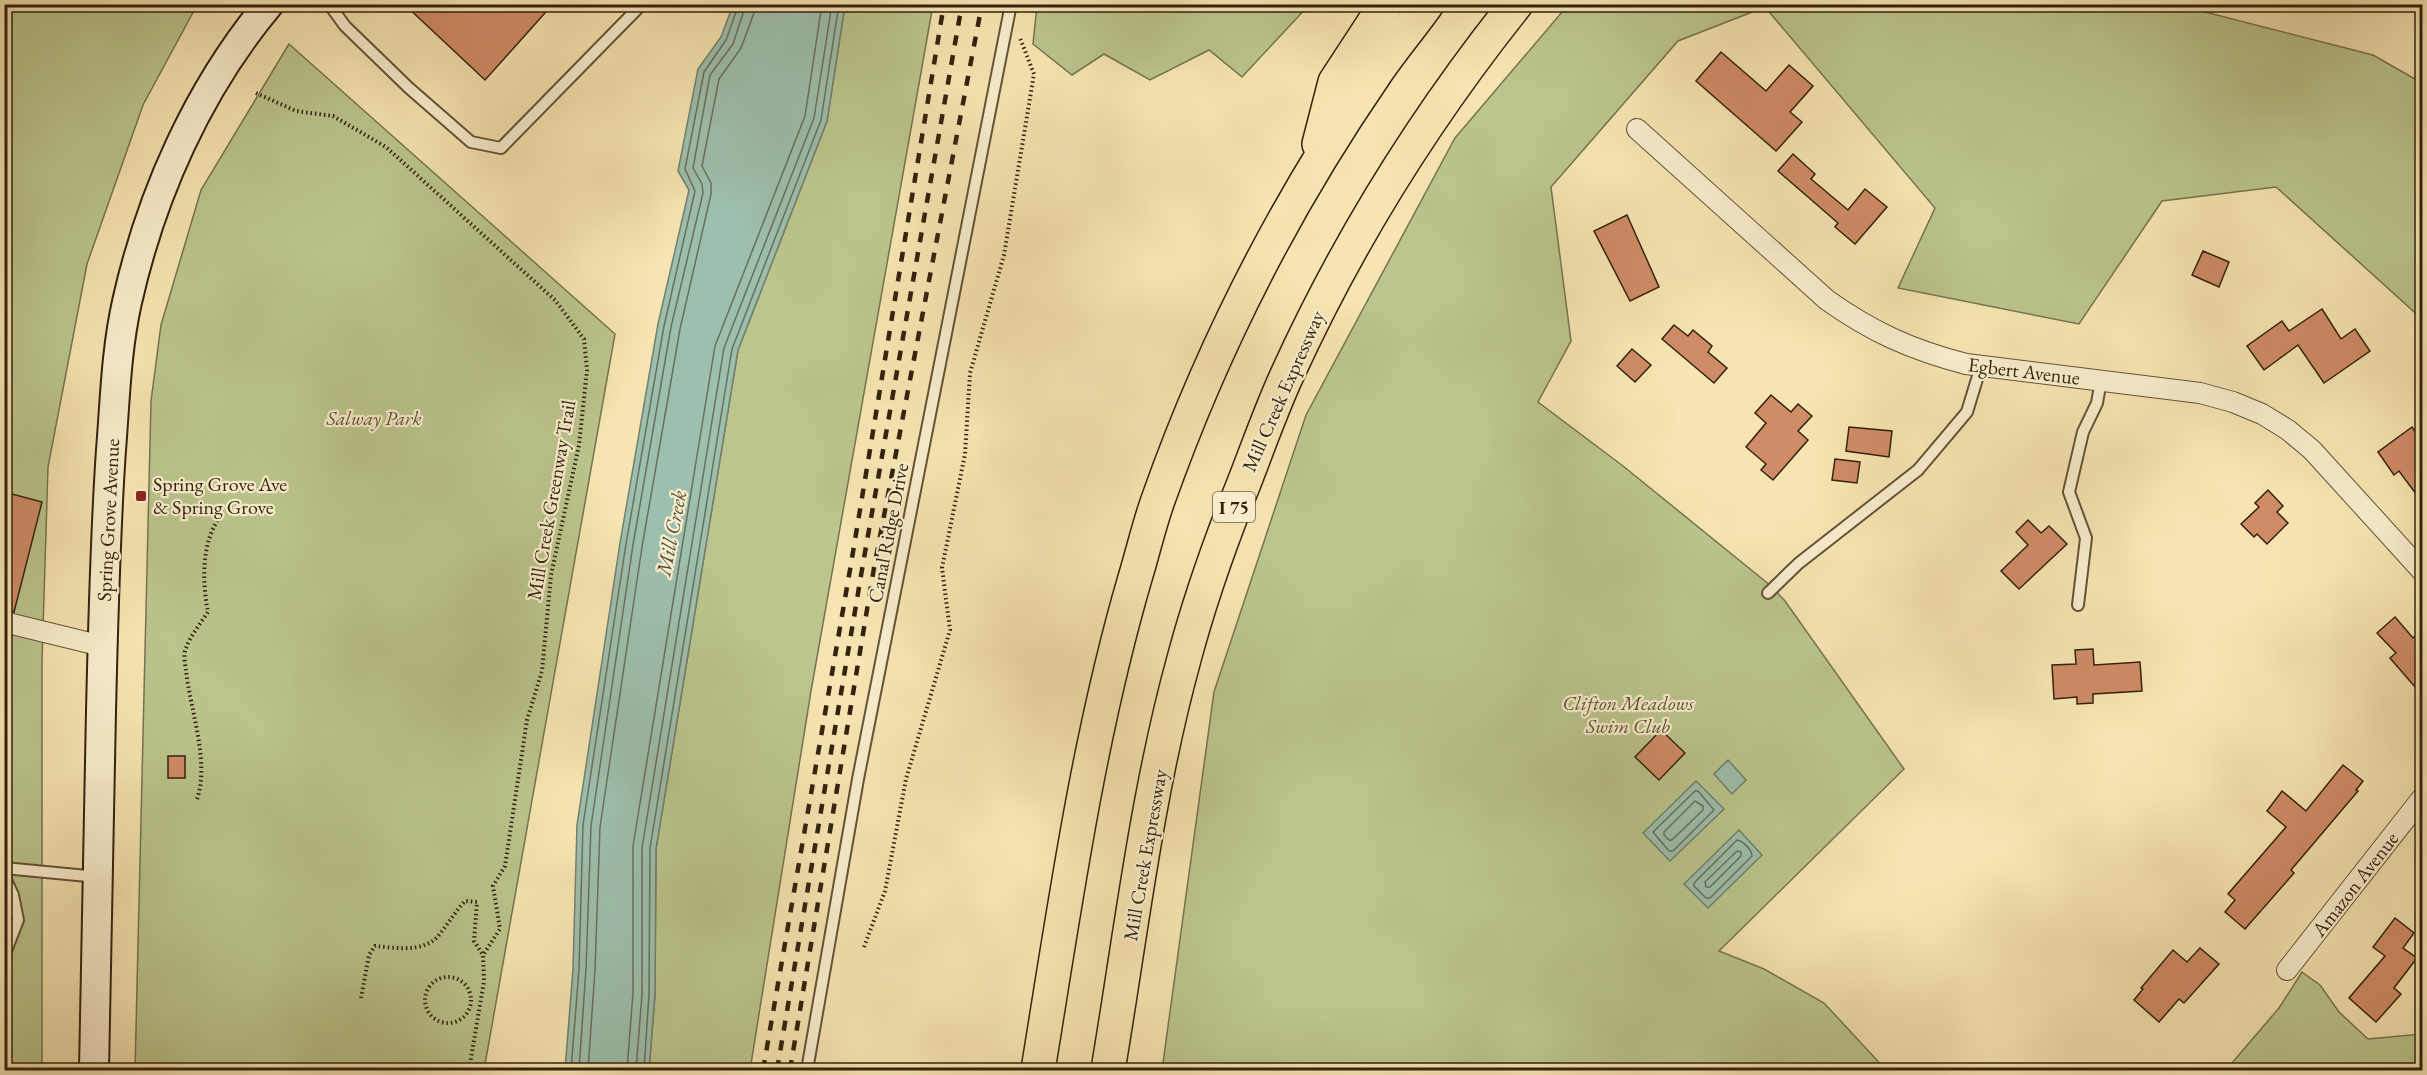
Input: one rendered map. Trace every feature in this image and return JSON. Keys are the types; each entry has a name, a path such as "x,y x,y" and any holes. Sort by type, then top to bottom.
{"highway":[{"path":"1311,175 1335,82 1386,4"},
{"path":"1038,1071 1088,769 1124,615 1158,501 1200,391 1251,280 1311,175 1375,74 1427,4"},
{"name":"Mill Creek Expressway","path":"1108,1071 1148,826 1183,662 1200,602 1228,524 1286,377 1342,266 1382,196 1430,120 1474,56 1516,4"}],"main road":[{"name":"Spring Grove Avenue","path":"94,1071 104,560 117,360 127,303 144,238 168,174 197,113 250,17 269,4"}],"street":[{"name":"Egbert Avenue","path":"1637,129 1827,300 1858,322 1893,340 1929,354 1981,366 2200,393 2233,402 2262,414 2288,430 2312,450 2422,571"},
{"path":"4,622 102,646"},
{"name":"Amazon Avenue","path":"2287,970 2422,798"}],"lane":[{"path":"329,4 345,26 471,142 501,148 642,4"},
{"name":"Canal Ridge Drive","path":"807,1071 858,779 1011,4"},
{"path":"1768,593 1799,563 1918,470 1966,412 1981,366"},
{"path":"2078,606 2086,537 2069,492 2083,432 2097,403 2101,380"},
{"path":"4,868 98,877"},
{"path":"4,876 13,895 18,920 4,956"}],"path":[{"path":"864,947 885,891 906,779 950,630 942,568 965,454 970,373 1004,255 1034,74 1025,47 1009,19"},
{"name":"Mill Creek Greenway Trail","path":"256,93 296,111 333,116 386,147 555,300 584,339 587,370 579,445 551,575 542,671 527,720 505,866 493,886 500,929 483,955"},
{"path":"197,799 200,791 200,759 187,682 185,649 208,612 204,590 206,553 212,526 222,514"},
{"path":"361,998 369,955 375,946 415,948 437,938 465,901 477,902 474,941 483,955 484,981 469,1071"},
{"path":"450,977 457,979 468,989 471,1004 464,1016 450,1023 443,1022 436,1019 427,1008 426,994 435,981 450,977"},
{"path":"471,1004 481,1005"}],"green space":[{"path":"1037,4 1309,5 1242,77 1209,50 1150,80 1104,54 1072,75 1033,44"},
{"path":"5,5 197,5 143,105 87,264 48,467 42,661 42,1070 5,1070"},
{"path":"845,5 933,5 811,691 750,1070 649,1070 655,994 656,849 738,350 827,121"},
{"name":"Clifton Meadows Swim Club","path":"1568,5 2178,5 2373,55 2422,83 2422,319 2276,187 2162,201 2079,324 1898,288 1935,208 1765,7 1678,41 1551,187 1571,341 1538,402 1623,466 1771,586 1785,601 1904,769 1719,951 1764,969 1824,1003 1886,1070 1162,1070 1214,692 1306,415 1455,138"},
{"name":"Salway Park","path":"289,44 615,334 484,1070 135,1070 151,401 161,325 201,190"},
{"path":"2302,972 2320,985 2339,1012 2368,1039 2422,1034 2422,1070 2226,1070 2279,1008"}],"water":[{"name":"Mill Creek","path":"733,5 845,5 827,121 738,350 656,849 655,994 649,1070 565,1070 573,969 577,825 620,543 658,324 689,190 678,171 698,69 721,37"},
{"path":"1728,760 1746,780 1732,794 1714,774"},
{"path":"1696,781 1724,809 1670,861 1643,833"},
{"path":"1739,830 1762,855 1708,908 1684,884"}],"building":[{"path":"404,4 553,4 485,80"},
{"path":"1721,52 1766,91 1789,65 1813,86 1790,112 1802,122 1776,151 1696,81"},
{"path":"1793,154 1815,174 1811,179 1848,210 1865,189 1887,207 1855,244 1835,227 1838,223 1778,171"},
{"path":"1627,215 1659,287 1630,301 1594,231"},
{"path":"2203,251 2229,262 2219,287 2192,275"},
{"path":"2322,309 2341,339 2355,329 2370,351 2324,383 2298,345 2264,370 2247,346 2282,321 2289,331"},
{"path":"1674,325 1688,336 1693,330 1712,346 1708,352 1727,368 1714,383 1662,339"},
{"path":"1632,349 1651,365 1635,382 1617,366"},
{"path":"1771,395 1791,412 1798,404 1812,416 1798,431 1808,440 1773,480 1761,470 1766,464 1746,447 1766,423 1755,413"},
{"path":"1849,427 1892,431 1889,457 1846,451"},
{"path":"2412,427 2422,442 2422,502 2399,471 2394,475 2378,452"},
{"path":"1835,459 1860,462 1857,483 1832,480"},
{"path":"2268,490 2283,506 2277,512 2288,523 2267,544 2257,534 2254,537 2241,524 2259,507 2255,503"},
{"path":"12,494 42,502 14,612 4,610 4,521"},
{"path":"2028,520 2041,533 2049,526 2067,544 2019,589 2001,571 2028,545 2016,532"},
{"path":"2395,617 2413,638 2415,636 2422,644 2422,695 2390,658 2396,653 2377,633"},
{"path":"2093,649 2094,665 2140,662 2142,691 2093,694 2093,703 2077,704 2077,697 2054,699 2052,665 2076,664 2075,650"},
{"path":"1661,730 1685,753 1659,780 1635,757"},
{"path":"168,756 185,756 185,778 168,778"},
{"path":"2343,765 2363,781 2356,790 2358,791 2291,870 2294,873 2245,929 2225,912 2235,900 2228,894 2286,827 2267,811 2282,791 2306,811"},
{"path":"2395,918 2414,933 2403,948 2417,958 2394,988 2401,994 2376,1022 2349,998 2385,956 2373,947"},
{"path":"2200,948 2219,964 2184,1003 2179,999 2159,1022 2134,1000 2143,989 2141,988 2173,950 2187,962"}],"railway":[{"path":"763,1070 851,564 944,4"},
{"path":"777,1070 864,558 962,4"},
{"path":"790,1070 874,568 982,4"}],"place":[{"name":"Spring Grove Ave & Spring Grove","path":"141,496"}]}
